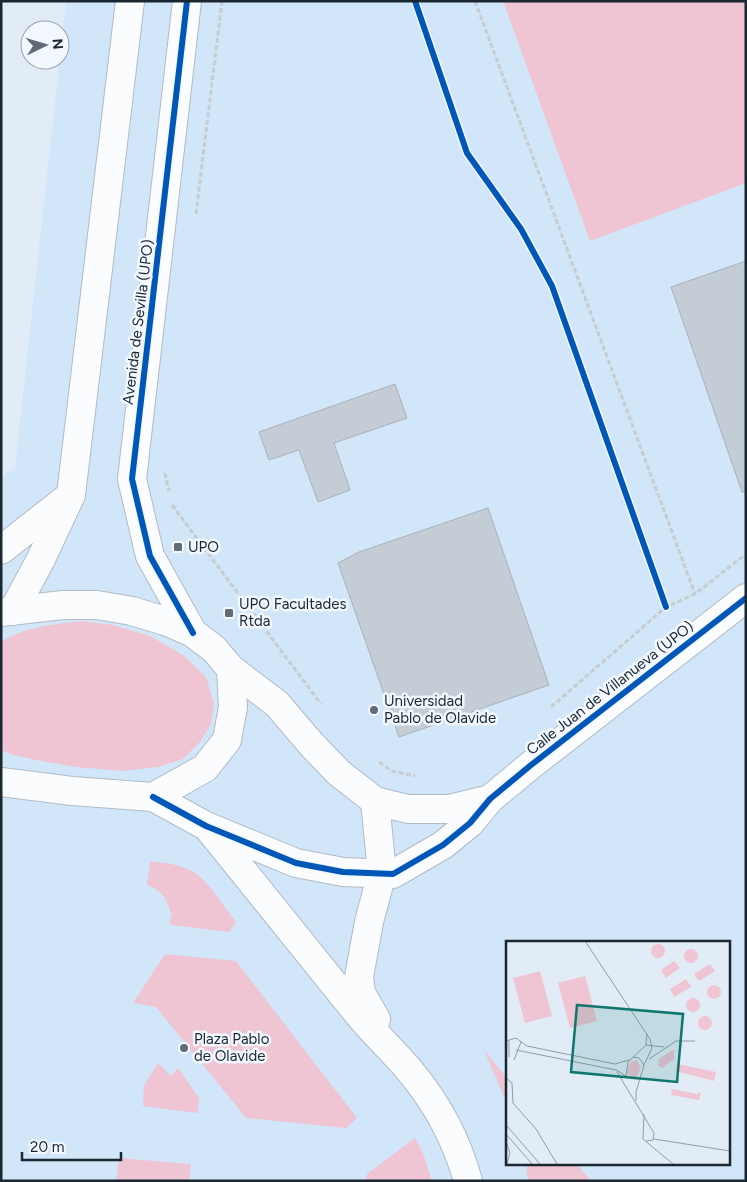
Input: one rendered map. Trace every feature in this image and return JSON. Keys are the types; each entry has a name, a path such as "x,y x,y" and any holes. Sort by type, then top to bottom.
{"street":[{"path":"7,611 40,561 71,495 130,1"},
{"name":"Avenida de Sevilla (UPO)","path":"187,1 132,479 150,556 193,633"},
{"path":"1,550 71,495"},
{"name":"Calle Juan de Villanueva (UPO)","path":"153,797 206,826 296,863 343,872 393,874 443,845 470,823 490,799 531,765 746,598"},
{"path":"7,611 63,605 98,605 132,611 165,621 193,633 214,649 231,669 276,704 312,746 339,772 375,802 408,809 449,809 490,799"},
{"path":"1,782 72,791 153,797 204,768 227,740 233,707 231,669"},
{"path":"375,802 382,873 369,922 359,977 361,993 392,1052"},
{"path":"206,826 370,1029 410,1071 430,1099 449,1133 463,1163 468,1181"}],"path":[{"path":"196,218 222,1"},
{"path":"475,1 695,594"},
{"path":"166,463 165,473 173,508 326,711"},
{"path":"547,711 666,607 695,594 746,554"},
{"path":"663,598 666,607"},
{"path":"378,761 392,770 418,777"}],"shaded area":[{"name":"Universidad Pablo de Olavide","path":"66,1 746,1 746,1181 1,1181 1,478 15,467 58,70 70,70 70,20 64,20"},
{"path":"503,1 746,1 746,183 590,241"},
{"path":"82,621 113,625 150,636 183,655 206,677 214,704 211,724 201,741 183,759 158,767 122,771 76,767 13,755 1,750 1,642 30,630 50,625"},
{"path":"150,861 182,867 198,875 236,922 229,932 172,925 169,923 172,914 165,899 161,893 147,885"},
{"path":"165,954 236,961 357,1118 346,1128 246,1118 156,1007 133,1003"},
{"path":"484,1050 506,1077 506,1102"},
{"path":"158,1063 171,1076 178,1068 199,1098 198,1113 143,1106 144,1086"},
{"path":"415,1138 423,1153 432,1181 366,1181 367,1174"},
{"path":"119,1158 191,1164 189,1181 116,1181"},
{"path":"526,1164 577,1164 591,1181 528,1181"}],"building":[{"path":"746,261 746,492 742,492 671,287"},
{"path":"395,384 407,418 334,443 350,490 318,502 299,450 269,460 259,432"},
{"path":"488,508 549,685 399,737 338,563 359,552"}],"cycle path":[{"path":"187,1 132,479 150,556 193,633"},
{"path":"415,1 467,153 521,229 552,286 666,607"},
{"path":"153,797 206,826 296,863 343,872 393,874 443,845 470,823 490,799 531,765 746,598"}],"place":[{"name":"UPO","path":"178,547"},
{"name":"UPO Facultades Rtda","path":"229,613"},
{"name":"Universidad Pablo de Olavide","path":"374,710"},
{"name":"Plaza Pablo de Olavide","path":"184,1048"}]}
